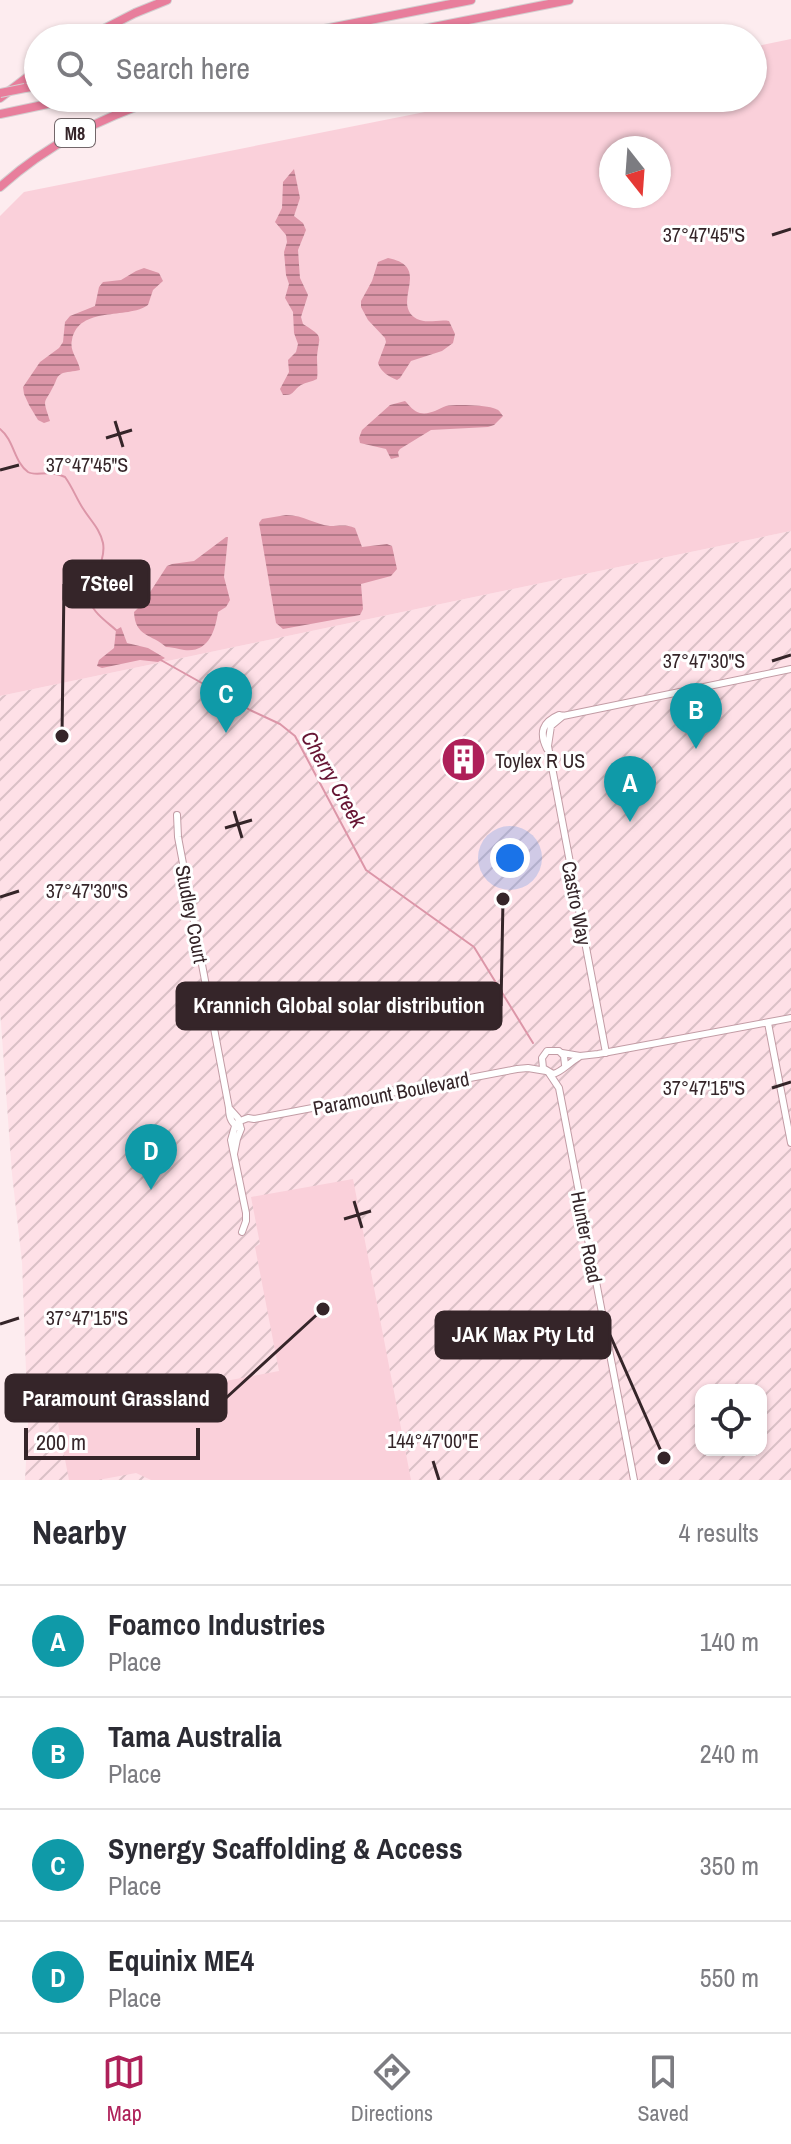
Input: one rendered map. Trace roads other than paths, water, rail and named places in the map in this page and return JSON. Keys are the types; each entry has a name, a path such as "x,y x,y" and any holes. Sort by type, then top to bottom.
{"highway":[{"path":"113,24 167,0"},
{"path":"350,24 471,0"},
{"path":"448,24 569,0"},
{"path":"0,96 24,79"},
{"path":"0,96 24,88"},
{"name":"M8","path":"0,114 24,109"},
{"name":"M8","path":"0,187 34,159 79,131 120,112"}],"street":[{"name":"Castro Way","path":"606,1053 549,752 549,731 553,723 563,716 791,669"},
{"name":"Studley Court","path":"177,815 178,837 229,1108 238,1125"},
{"path":"580,1056 557,1073 548,1072 542,1065 542,1058 551,1050 580,1056 606,1053 791,1018"},
{"path":"768,1023 791,1143"},
{"path":"562,1053 564,1067"},
{"name":"Paramount Boulevard","path":"528,1068 542,1058"},
{"name":"Hunter Road","path":"559,1088 564,1067"},
{"name":"Paramount Boulevard","path":"238,1125 254,1119 528,1068 548,1072"},
{"name":"Hunter Road","path":"548,1072 559,1088 634,1480"},
{"path":"238,1125 231,1140 246,1213 242,1232"}],"waterway":[{"name":"Cherry Creek","path":"0,429 28,472 65,477 98,529 103,551 90,590 90,602 116,630"},
{"name":"Cherry Creek","path":"159,659 280,724 295,736 366,870 474,947 533,1043"}],"place":[{"name":"Synergy Scaffolding & Access","path":"226,733"},
{"name":"7Steel","path":"62,736"},
{"name":"Tama Australia","path":"696,749"},
{"name":"Toylex R US","path":"464,760"},
{"name":"Foamco Industries","path":"630,822"},
{"name":"Krannich Global solar distribution","path":"503,899"},
{"name":"Equinix ME4","path":"151,1190"},
{"name":"Paramount Grassland","path":"323,1309"},
{"name":"JAK Max Pty Ltd","path":"664,1458"}]}
